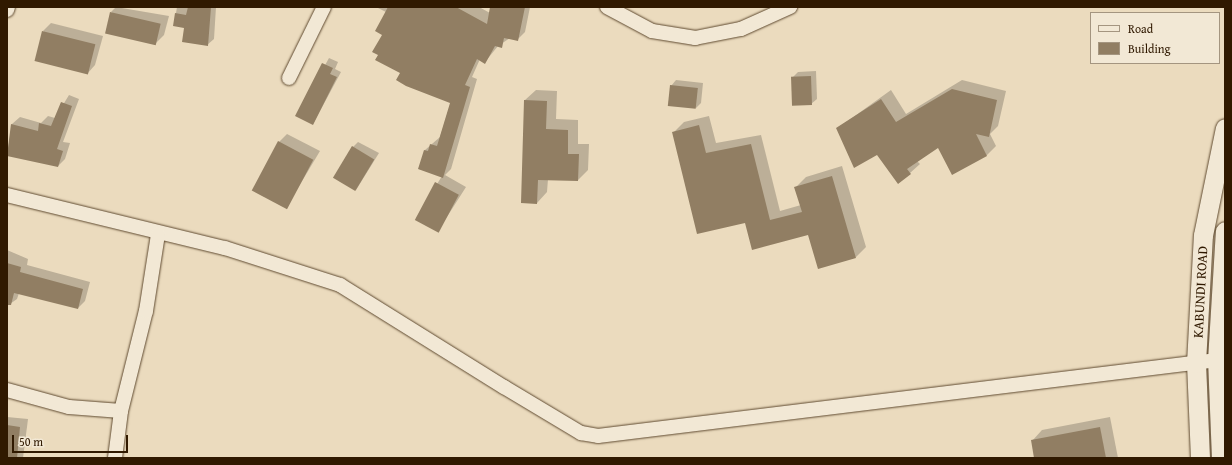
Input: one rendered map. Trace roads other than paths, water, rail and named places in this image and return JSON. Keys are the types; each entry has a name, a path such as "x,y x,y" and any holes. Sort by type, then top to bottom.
{"street":[{"path":"289,78 324,7"},
{"path":"607,7 652,31 695,38 741,29 790,7"},
{"name":"KABUNDI ROAD","path":"1200,458 1196,363 1203,235 1225,128"},
{"path":"7,195 158,234 232,250 340,285 510,391 581,433 598,436 1217,360"},
{"name":"KABUNDI ROAD","path":"1221,458 1217,360 1225,230"},
{"path":"115,458 121,411 146,311 158,234"},
{"path":"7,390 69,407 121,411"}]}
